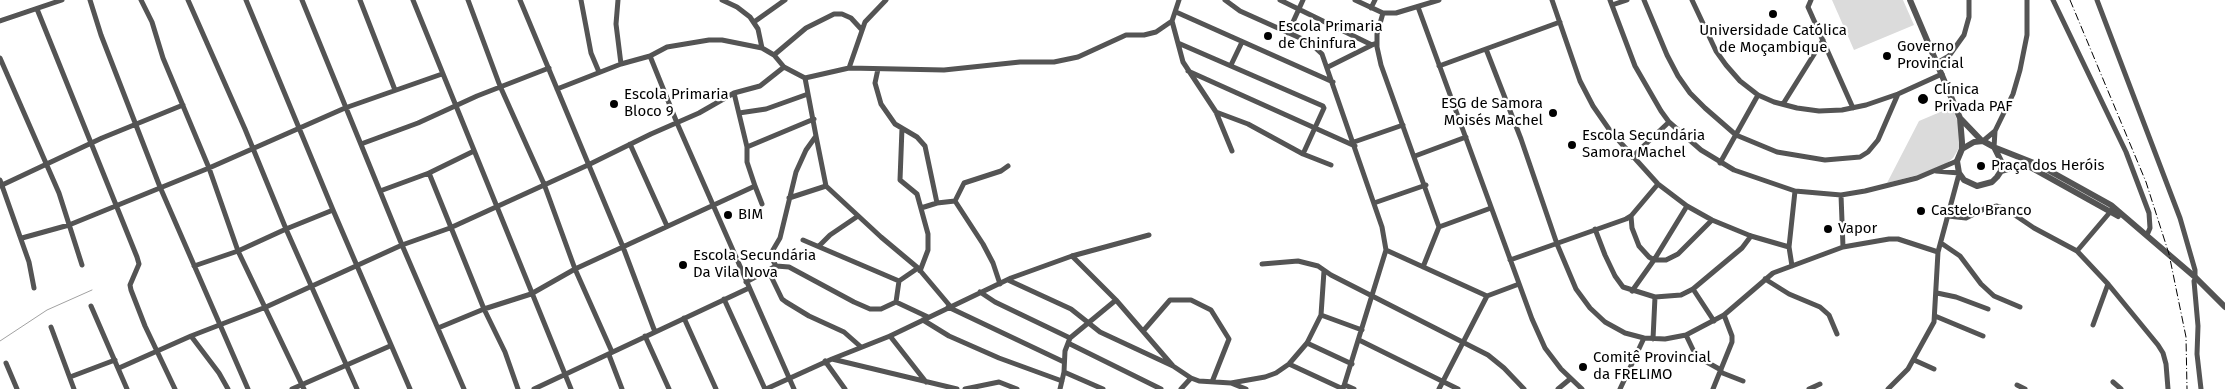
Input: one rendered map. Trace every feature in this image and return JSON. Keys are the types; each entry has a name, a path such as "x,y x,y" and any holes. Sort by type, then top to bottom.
{"street":[{"path":"0,21 37,9 44,3 62,0"},
{"path":"90,0 101,35 160,187 210,298 219,324 248,389"},
{"path":"140,0 152,22 163,58 209,168 238,251 303,387"},
{"path":"188,0 357,389"},
{"path":"246,0 333,210 358,264 390,346 410,389"},
{"path":"302,0 402,245 464,389"},
{"path":"360,0 395,90"},
{"path":"413,0 571,389"},
{"path":"468,0 500,86 544,184 622,389"},
{"path":"520,0 623,247 655,332"},
{"path":"581,0 591,54 599,72"},
{"path":"618,0 616,24 621,64"},
{"path":"722,0 744,11 754,22 762,48"},
{"path":"754,22 785,0"},
{"path":"849,68 865,22 886,0"},
{"path":"558,88 621,64 650,56 668,47 710,40 722,40 762,48 774,55 784,67 805,78 849,68 944,70 1020,62 1054,62 1078,57 1100,45 1126,35 1144,35 1156,32 1172,21 1179,0"},
{"path":"1225,0 1240,11 1317,47 1328,67 1382,227 1386,250 1344,388"},
{"path":"1280,0 1375,43"},
{"path":"1288,33 1303,0"},
{"path":"1355,0 1384,13 1418,7 1439,0"},
{"path":"1371,8 1375,0"},
{"path":"1552,0 1580,81 1611,132 1632,157 1658,184 1687,206 1712,220 1789,248"},
{"path":"1626,0 1611,3 1635,66 1647,90 1669,122 1700,150 1720,163 1754,178 1795,191 1840,195 1884,187 1935,171 1957,161"},
{"path":"1644,0 1678,76 1705,108 1736,135 1777,152 1825,160 1860,157 1868,152 1878,140 1898,94"},
{"path":"1692,0 1716,51 1740,81 1758,95 1783,104 1819,111 1853,108 1898,94 1942,74"},
{"path":"1811,0 1808,7 1853,108"},
{"path":"1888,389 1903,375 1914,360 1934,322 1938,252 1959,173 1957,161 1962,149 1960,118 1910,0"},
{"path":"1938,63 1949,56 1964,35 1969,18 1969,0"},
{"path":"2001,171 2000,156 1994,147 1995,131 2012,94 2020,70 2027,35 2027,0"},
{"path":"2053,0 2126,152 2149,213 2150,228 2147,235"},
{"path":"2097,0 2180,218 2195,270 2198,326 2197,354 2201,389"},
{"path":"1418,7 1532,319 1545,348 1570,379 1582,389"},
{"path":"37,9 139,264 130,288 175,389"},
{"path":"1176,12 1333,82"},
{"path":"1384,13 1375,43 1381,65 1426,185 1439,226 1423,267"},
{"path":"774,55 806,28 834,14 851,18 862,30"},
{"path":"1172,21 1183,62 1216,112 1232,151"},
{"path":"1440,66 1560,22"},
{"path":"1783,104 1823,40"},
{"path":"1231,64 1242,42"},
{"path":"1178,43 1322,104 1324,108 1303,154"},
{"path":"1328,67 1375,43"},
{"path":"1486,49 1521,140 1557,244 1576,289 1590,308 1605,322 1625,333 1653,339 1686,335 1724,315 1764,279 1843,246 1889,239 1938,252"},
{"path":"650,56 677,123 794,389"},
{"path":"0,58 48,165 82,265"},
{"path":"119,368 219,324 266,307 312,284 402,245 450,228 699,113 734,94 760,86 784,67"},
{"path":"361,144 457,106 500,86 549,68"},
{"path":"878,69 875,84 878,97 891,118 902,128 917,137 925,146 937,203"},
{"path":"1188,71 1354,144 1403,125"},
{"path":"22,238 69,225 209,168 345,108 442,74"},
{"path":"805,78 826,186 919,270 949,306 1064,362"},
{"path":"734,94 747,147 747,162 762,204"},
{"path":"739,113 766,109 808,94"},
{"path":"1720,163 1758,95"},
{"path":"34,288 22,238 1,184 48,165 136,124 183,106"},
{"path":"1216,112 1248,124 1303,154 1331,165"},
{"path":"1960,118 1982,141 2029,160 2097,196 2147,235 2194,279"},
{"path":"747,147 814,119"},
{"path":"1632,157 1669,122"},
{"path":"899,281 919,270 928,245 928,234 914,190 902,184 900,180 902,128"},
{"path":"1962,149 1974,142 1982,141 1995,131"},
{"path":"776,266 770,255 780,238 789,198 800,165 806,150 816,136"},
{"path":"1415,156 1466,138"},
{"path":"630,144 667,226"},
{"path":"380,191 429,174 474,151"},
{"path":"955,200 964,183 1001,171 1008,166"},
{"path":"1935,171 1959,173 1964,180 1977,186 1992,182 2001,171 2018,166 2030,167 2111,211 2225,307"},
{"path":"429,174 484,308 505,352 518,389"},
{"path":"1510,260 1630,216 1658,184"},
{"path":"1374,203 1426,185"},
{"path":"438,328 484,308 531,294 575,269 755,186"},
{"path":"789,198 826,186"},
{"path":"1792,266 1789,248 1795,191"},
{"path":"1840,195 1843,246"},
{"path":"921,208 955,200"},
{"path":"955,200 983,244 993,263 1000,284"},
{"path":"1632,291 1654,260 1687,206"},
{"path":"1948,216 1966,218 1984,209 1997,206 2014,214 2049,237 2077,250 2108,284 2163,353 2168,389"},
{"path":"1439,226 1491,208"},
{"path":"194,266 238,251 333,210"},
{"path":"2077,250 2111,211"},
{"path":"819,246 830,235 858,216"},
{"path":"1630,216 1632,228 1639,246 1648,257 1654,260 1666,260 1678,254 1712,220"},
{"path":"1595,229 1615,276 1623,287 1655,297 1681,295 1694,290 1742,248 1752,236"},
{"path":"724,299 766,389 790,380 825,361 890,336 949,306 1008,280 1072,256 1149,235"},
{"path":"803,240 899,281"},
{"path":"1941,243 1960,256 1981,284 1994,296 2020,306"},
{"path":"1386,250 1487,296"},
{"path":"1072,256 1144,330 1173,366"},
{"path":"1262,264 1304,261 1318,266 1324,271 1373,294 1488,355 1524,389"},
{"path":"746,282 776,266 789,267 870,309 881,310 896,302"},
{"path":"768,270 782,299 809,316 844,332 861,347"},
{"path":"1008,280 1071,309 1100,332 1173,366 1190,378 1231,383 1265,377 1276,373 1289,364 1307,343 1321,315 1324,271"},
{"path":"1764,279 1789,294 1820,307 1829,315 1837,334"},
{"path":"896,302 899,281"},
{"path":"1439,389 1462,341 1487,296 1519,284"},
{"path":"2093,325 2108,284"},
{"path":"534,389 749,288"},
{"path":"1694,290 1714,321"},
{"path":"980,292 995,302 1161,389"},
{"path":"1937,293 1956,297 1988,309"},
{"path":"1653,339 1655,297"},
{"path":"1060,389 1069,340 1116,300"},
{"path":"1144,330 1170,300 1191,300 1210,310 1229,340 1212,382"},
{"path":"896,302 926,318 949,336 1062,381"},
{"path":"91,306 127,389"},
{"path":"1321,315 1362,330"},
{"path":"1713,389 1732,342 1731,331 1724,315"},
{"path":"1935,316 1984,336"},
{"path":"684,318 716,389"},
{"path":"51,327 74,389"},
{"path":"1686,335 1696,356 1721,371 1743,381"},
{"path":"192,336 219,372 228,389"},
{"path":"645,336 669,389"},
{"path":"890,336 926,383"},
{"path":"1620,389 1644,338"},
{"path":"1359,340 1458,389"},
{"path":"1307,343 1352,364"},
{"path":"292,389 303,387 346,364 390,346"},
{"path":"832,359 926,383 958,389"},
{"path":"70,378 115,360"},
{"path":"1914,360 1934,370"},
{"path":"825,361 846,389"},
{"path":"6,363 17,389"},
{"path":"1289,364 1344,388 1354,389"},
{"path":"1064,372 1103,389"},
{"path":"1184,388 1190,378"},
{"path":"1558,389 1570,379"},
{"path":"965,389 999,382 1017,389"},
{"path":"2113,382 2121,389"},
{"path":"1231,383 1246,389"},
{"path":"1809,389 1820,384"},
{"path":"2017,385 2025,389"}],"shaded area":[{"path":"1832,0 1903,0 1914,25 1854,50"},
{"path":"1952,107 1961,130 1959,148 1953,158 1940,169 1887,183 1919,121"}],"waterway":[{"path":"0,341 47,310 92,290"}],"railway":[{"path":"2070,0 2146,182 2169,254 2186,337 2187,389"}],"place":[{"name":"Universidade Católica de Moçambique","path":"1773,14"},
{"name":"Escola Primaria de Chinfura","path":"1268,36"},
{"name":"Governo Provincial","path":"1887,56"},
{"name":"Clínica Privada PAF","path":"1923,99"},
{"name":"Escola Primaria Bloco 9","path":"614,104"},
{"name":"ESG de Samora Moisés Machel","path":"1553,113"},
{"name":"Escola Secundária Samora Machel","path":"1572,145"},
{"name":"Praça dos Heróis","path":"1981,166"},
{"name":"Castelo Branco","path":"1921,211"},
{"name":"BIM","path":"728,215"},
{"name":"Vapor","path":"1828,229"},
{"name":"Escola Secundária Da Vila Nova","path":"683,265"},
{"name":"Comitê Provincial da FRELIMO","path":"1583,367"}]}
